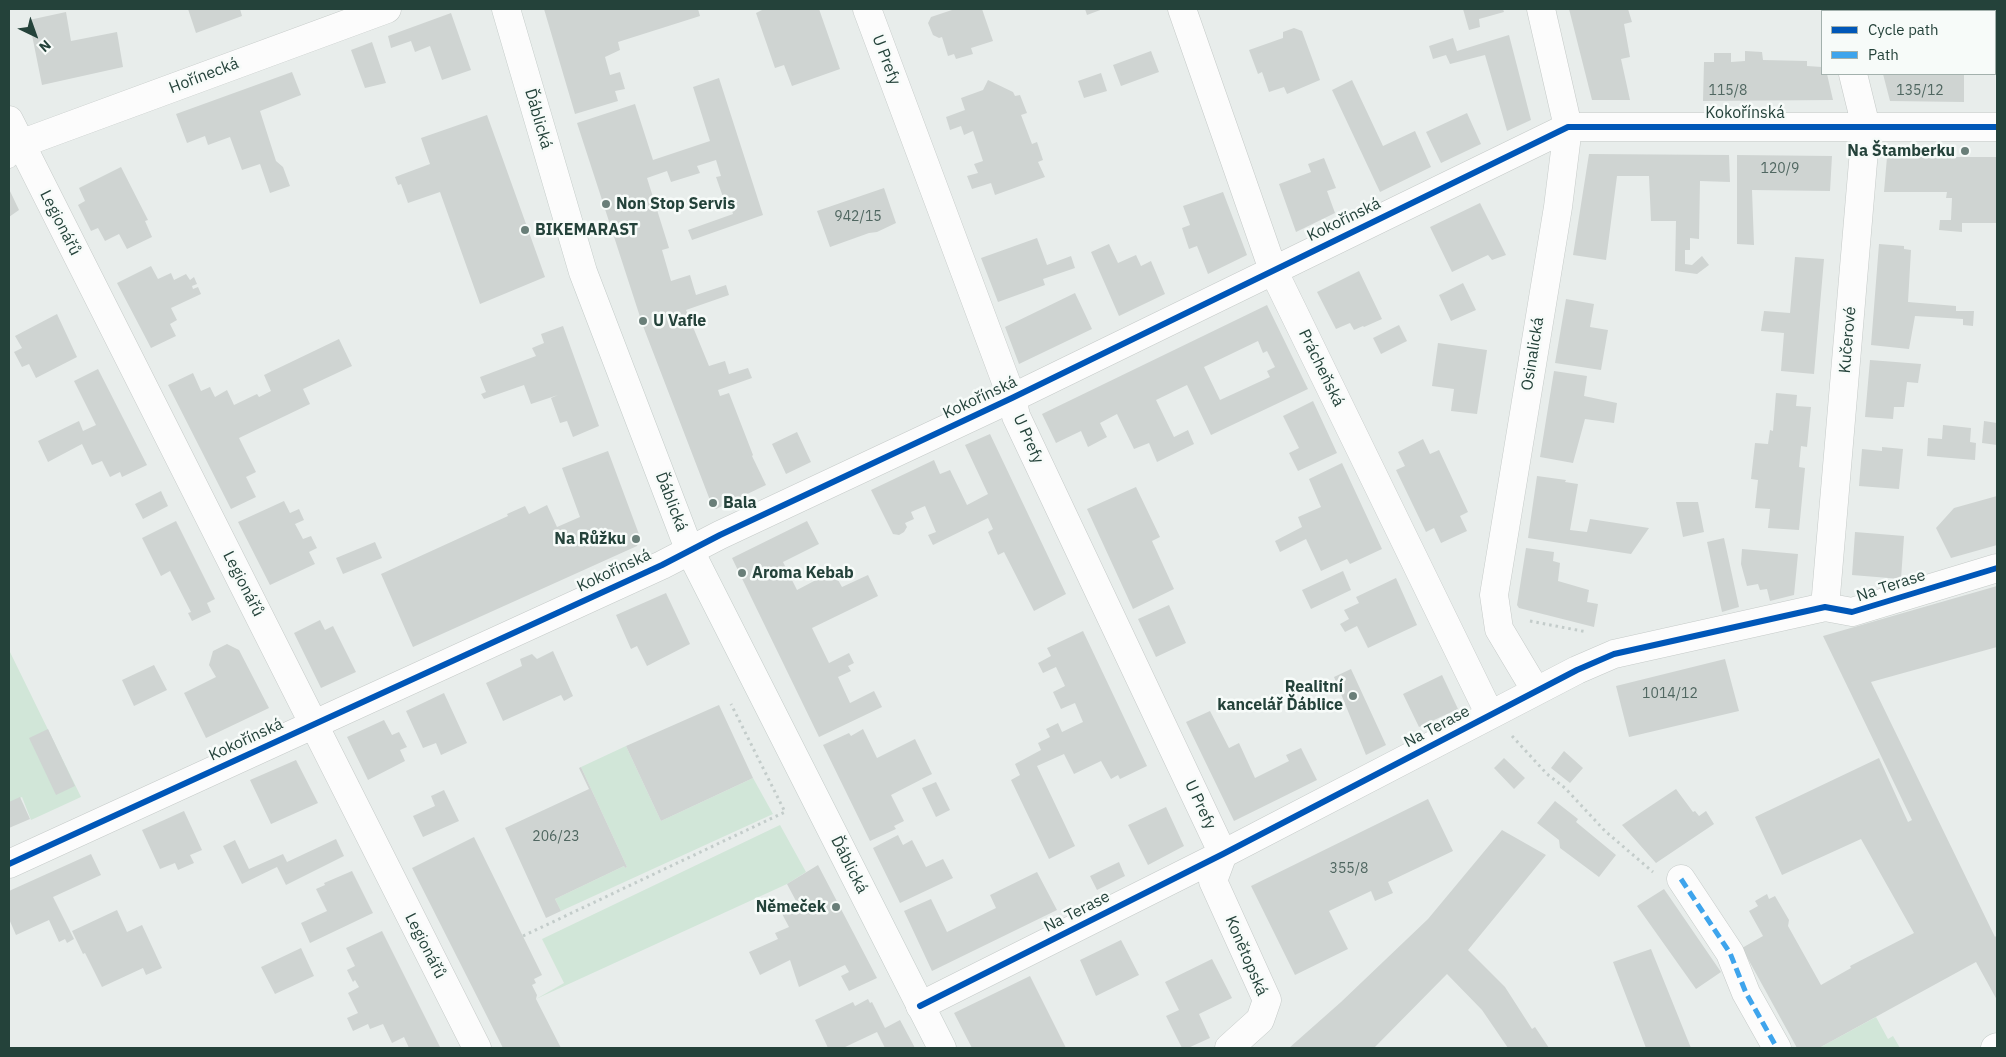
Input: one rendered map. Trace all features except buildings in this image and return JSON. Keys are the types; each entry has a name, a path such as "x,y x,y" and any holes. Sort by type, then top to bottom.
{"street":[{"name":"Hořínecká","path":"15,152 387,9"},
{"name":"Ďáblická","path":"506,9 583,272 689,549 942,1048"},
{"name":"U Prefy","path":"867,9 1012,398 1016,416 1223,854"},
{"name":"Prácheňská","path":"1182,9 1273,270 1490,716"},
{"name":"Osinalická","path":"1536,691 1499,629 1494,595 1558,207 1568,127 1542,9"},
{"name":"Kučerové","path":"1824,607 1866,126 1854,75"},
{"name":"Legionářů","path":"9,120 15,152 314,724 477,1048"},
{"name":"Kokořínská","path":"9,864 653,569 689,549 1012,398 1568,127 1997,127"},
{"name":"Na Terase","path":"920,1006 1223,854 1577,670 1614,654 1824,607 1852,612 1997,568"},
{"name":"Konětopská","path":"1223,854 1213,881 1267,1000 1260,1020 1228,1048"},
{"path":"1682,879 1730,953 1746,993 1778,1048"}],"path":[{"path":"1521,619 1594,634"},
{"path":"523,936 785,812 728,697"},
{"path":"1490,716 1507,731 1547,774 1566,788 1605,831 1657,876 1682,879"}],"green space":[{"path":"9,650 81,797 31,820 22,797 9,803"},
{"path":"626,746 661,821 753,778 773,814 561,911 555,899 624,866 625,868 627,867 581,767"},
{"path":"780,825 806,872 787,884 536,999 564,983 542,939"},
{"path":"1876,1017 1888,1039 1893,1036 1900,1048 1819,1048"}],"marked path":[{"path":"1681,879 1730,953 1746,993 1777,1048"}],"cycle path":[{"path":"9,864 662,565 720,535 1012,398 1568,127 1997,127"},
{"path":"920,1006 1223,854 1577,670 1614,654 1825,607 1852,612 1997,568"}],"place":[{"name":"Na Štamberku","path":"1965,151"},
{"name":"Non Stop Servis","path":"606,204"},
{"name":"BIKEMARAST","path":"525,230"},
{"name":"U Vafle","path":"643,321"},
{"name":"Bala","path":"713,503"},
{"name":"Na Růžku","path":"636,539"},
{"name":"Aroma Kebab","path":"742,573"},
{"name":"Realitní kancelář Ďáblice","path":"1353,696"},
{"name":"Němeček","path":"836,907"}]}
